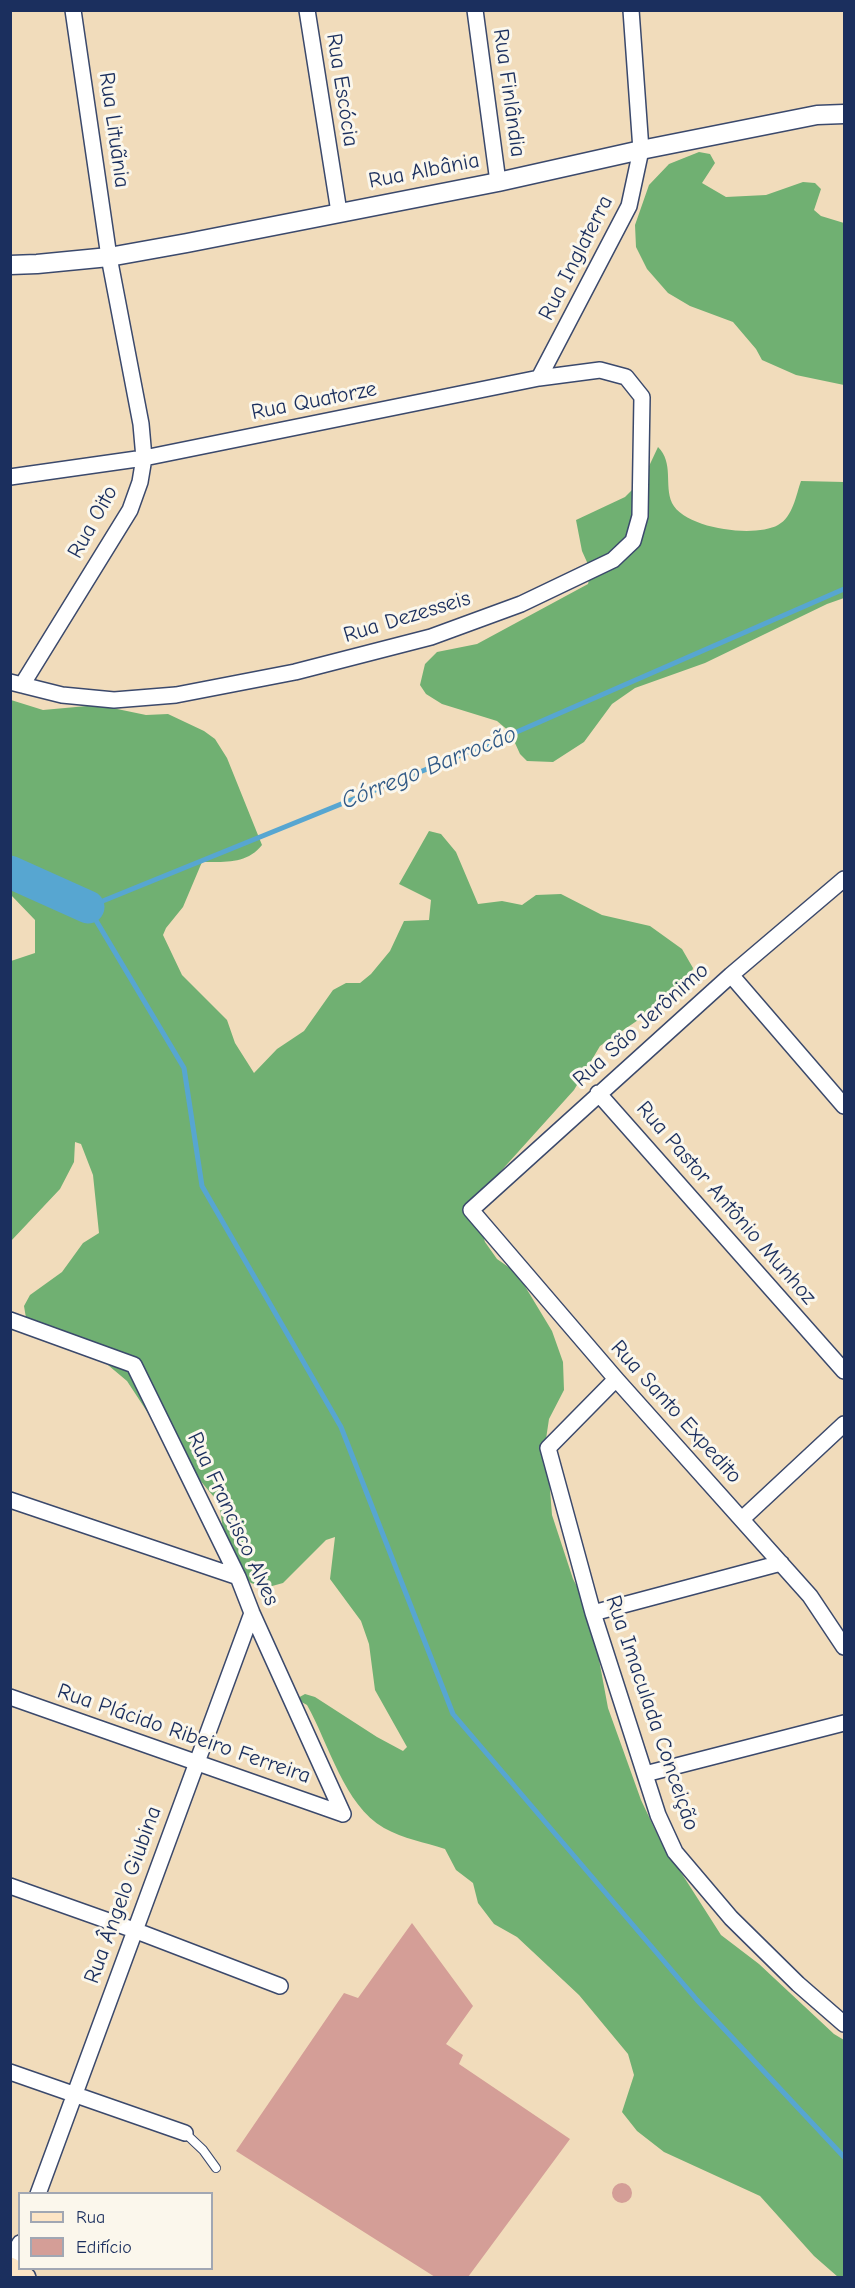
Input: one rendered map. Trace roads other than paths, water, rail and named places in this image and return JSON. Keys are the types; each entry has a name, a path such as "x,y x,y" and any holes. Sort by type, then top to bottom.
{"main road":[{"path":"10,2268 25,2277"}],"street":[{"name":"Rua Lituãnia","path":"73,10 109,256"},
{"name":"Rua Escócia","path":"307,10 339,212"},
{"name":"Rua Finlândia","path":"475,10 498,182"},
{"name":"Rua Inglaterra","path":"539,378 629,206 641,150 631,10"},
{"name":"Rua Albânia","path":"10,265 109,256 498,182 641,150 817,115 844,114"},
{"name":"Rua Oito","path":"16,684 130,510 140,482 144,458 141,423 109,256"},
{"name":"Rua Quatorze","path":"10,477 144,458 539,378 600,370 626,378"},
{"name":"Rua Dezesseis","path":"16,684 62,695 114,700 176,695 295,672 431,637 521,604 613,560 633,541 640,516 642,397 626,378"},
{"name":"Rua São Jerônimo","path":"471,1210 598,1093 844,879"},
{"path":"731,975 844,1106"},
{"name":"Rua Pastor Antônio Munhoz","path":"598,1093 844,1371"},
{"name":"Rua Santo Expedito","path":"471,1210 616,1379 810,1596 844,1647"},
{"name":"Rua Francisco Alves","path":"10,1320 134,1365 238,1577 343,1814"},
{"name":"Rua Imaculada Conceição","path":"616,1379 548,1448 593,1613 658,1815 675,1852 731,1918 798,1984 844,2024"},
{"path":"742,1519 844,1424"},
{"path":"10,1500 238,1577"},
{"path":"593,1613 781,1563"},
{"name":"Rua Ângelo Giubina","path":"38,2192 252,1613"},
{"name":"Rua Plácido Ribeiro Ferreira","path":"10,1697 343,1814"},
{"path":"645,1774 844,1723"},
{"path":"10,1886 134,1930 280,1986"},
{"path":"10,2072 185,2133"},
{"path":"10,2260 18,2246"}],"lane":[{"path":"185,2133 203,2150 216,2168"}],"waterway":[{"path":"844,589 496,741 88,907 184,1068 202,1186 341,1427 453,1714 697,2000 844,2157"},
{"name":"Córrego Barrocão","path":"10,872 88,907"}]}
